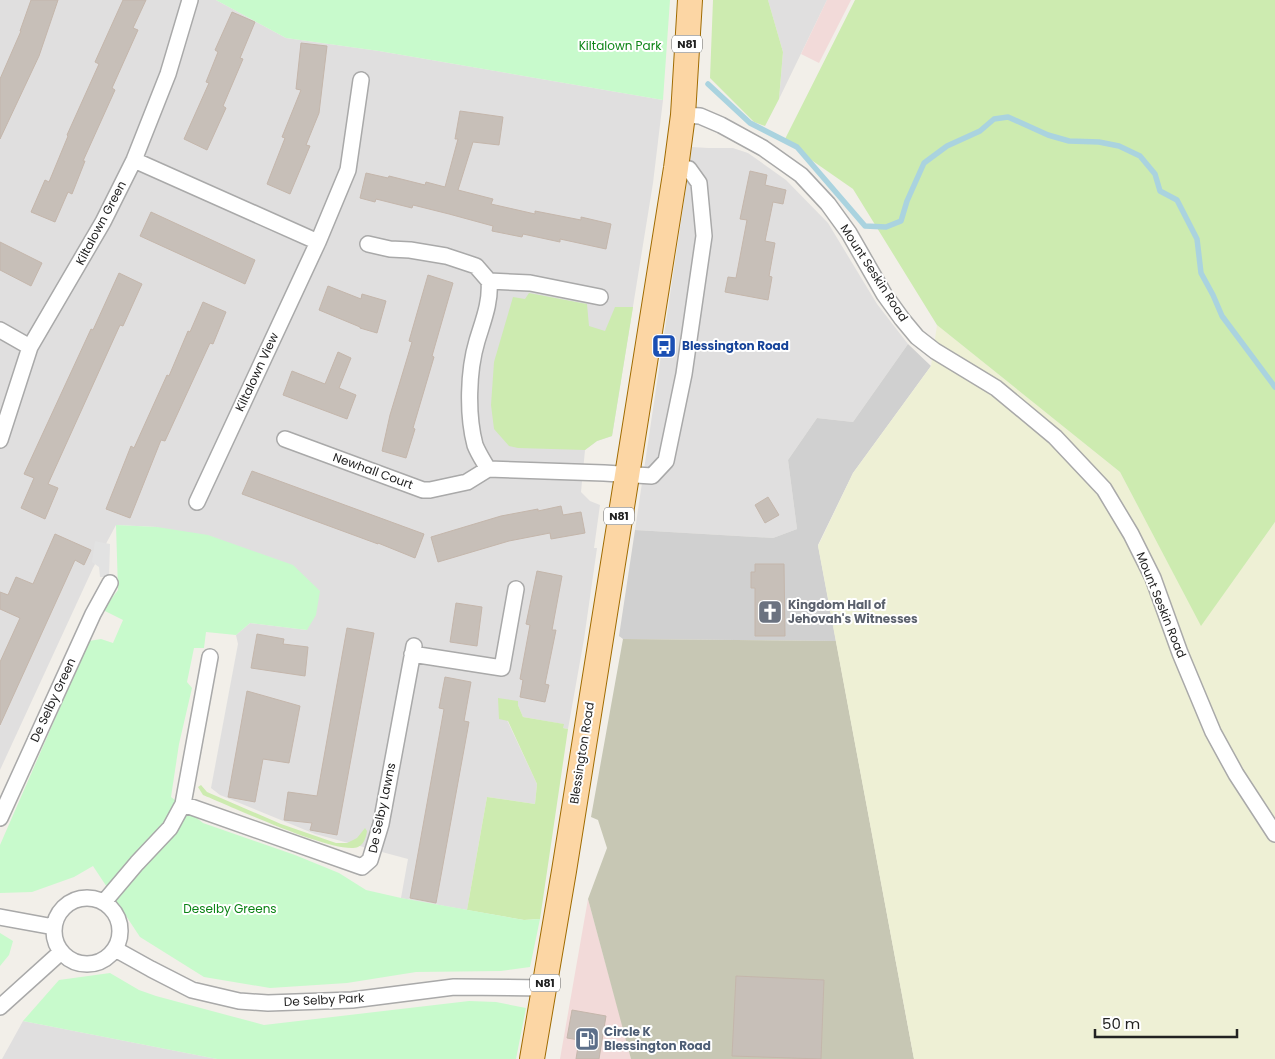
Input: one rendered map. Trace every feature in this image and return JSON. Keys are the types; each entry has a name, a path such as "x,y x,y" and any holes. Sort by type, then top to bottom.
{"main road":[{"name":"Blessington Road","path":"532,1059 676,168 683,115 690,0"}],"street":[{"name":"Kiltalown Green","path":"0,440 30,347 104,222 134,160 168,74 190,0"},
{"name":"Kiltalown View","path":"197,502 318,242 348,170 361,80"},
{"name":"Mount Seskin Road","path":"683,115 700,116 721,125 763,148 802,175 828,204 849,233 884,294 917,337 934,351 996,388 1055,437 1104,489 1131,534 1153,578 1180,653 1213,732 1236,774 1275,834"},
{"path":"134,160 318,242"},
{"path":"368,244 390,249 446,256 476,266 489,281 489,301 471,369 470,411 476,447 488,469 602,472 652,476 666,461 684,374 704,236 699,182 689,169 676,168"},
{"path":"489,281 530,283 600,298"},
{"path":"0,330 30,347"},
{"name":"Newhall Court","path":"285,439 423,490 467,482 488,469"},
{"name":"De Selby Green","path":"0,818 93,614 110,583"},
{"name":"De Selby Lawns","path":"184,804 362,867 372,858 381,824 413,650 502,668 516,589"},
{"path":"104,902 136,862 170,828 184,804 210,657"},
{"path":"83,898 94,898 104,902 118,918 120,939 115,949 99,962 79,963 69,959 61,952 54,936 54,927 64,907 73,901 83,898"},
{"path":"0,916 54,927"},
{"name":"De Selby Park","path":"115,949 192,990 239,1001 268,1003 352,1000 454,987 544,988"},
{"path":"0,1007 61,952"}],"shaded area":[{"path":"0,0 216,0 286,38 379,51 663,100 653,183 612,436 597,441 585,450 581,492 590,501 600,505 594,548 597,548 584,639 568,729 563,728 563,724 523,717 518,705 507,720 537,784 535,804 487,797 467,910 401,898 408,859 315,834 220,795 211,788 238,644 236,635 250,623 307,630 157,527 116,525 93,568 0,770"},
{"path":"768,0 827,0 779,99 783,52"},
{"path":"827,0 851,0 819,63 801,54"},
{"path":"692,147 733,148 748,153 786,180 828,223 877,304 908,344 853,422 817,418 788,460 797,529 773,538 635,530"},
{"path":"937,325 1120,472 1201,625 1275,522 1275,1059 914,1059 818,546 853,473 931,366"},
{"path":"908,344 931,366 853,473 818,545 836,641 623,639 619,636 635,530 773,538 797,529 788,460 817,418 853,422"},
{"path":"95,541 110,544 109,577 100,577 99,567 92,562"},
{"path":"623,639 836,641 914,1059 631,1059 588,899 607,848 598,820 591,817"},
{"path":"588,899 627,1042 631,1059 560,1059"},
{"path":"23,1021 217,1059 2,1059"}],"green space":[{"name":"Kiltalown Park","path":"216,0 670,0 663,100 379,51 286,38"},
{"path":"713,0 768,0 783,52 779,99 765,126 754,122 710,78"},
{"path":"855,0 1275,0 1275,522 1201,626 1120,472 937,325 853,189 784,141"},
{"path":"529,293 587,304 589,326 605,331 615,307 633,307 612,436 597,441 585,450 518,448 509,446 494,429 491,405 494,362 513,297 525,299"},
{"name":"Deselby Greens","path":"116,525 157,527 208,535 293,565 320,591 316,615 307,630 250,623 236,635 206,632 204,648 194,648 187,682 192,688 179,744 171,797 203,823 295,855 339,873 366,890 524,920 540,919 530,967 501,971 416,972 347,983 270,988 204,977 140,937 93,866 74,877 32,892 0,893 0,845 89,641 101,639 113,643 123,620 103,610 118,590"},
{"path":"498,698 518,701 523,717 564,724 563,728 568,729 540,919 524,920 467,910 487,797 535,804 537,784 508,721 499,719"},
{"path":"201,785 207,792 281,824 336,843 347,843 357,838 365,828 367,831 365,838 358,847 346,848 306,837 203,795 198,787"},
{"path":"0,933 13,941 9,955 0,966"},
{"path":"110,973 139,990 156,996 264,1025 469,1001 496,1002 526,1008 516,1059 217,1059 23,1021 59,980"}],"building":[{"path":"31,0 58,0 39,56 0,139 0,79 21,31"},
{"path":"123,0 146,0 133,28 138,30 112,88 115,90 83,161 85,161 72,194 68,192 55,222 31,212 45,180 49,182 67,135 99,64 95,62"},
{"path":"232,12 255,22 240,58 243,59 223,106 226,108 207,150 184,139 209,83 206,82 218,52 215,50"},
{"path":"301,43 327,46 319,113 306,145 310,146 290,194 267,184 285,138 282,137 301,90 296,89"},
{"path":"460,111 503,117 499,145 473,142 458,190 493,199 491,204 535,214 535,211 581,220 581,217 611,224 606,249 560,239 560,242 523,234 522,237 492,231 493,226 413,205 412,208 376,199 375,202 360,198 366,173 388,178 389,176 425,185 426,182 445,187 458,139 455,139"},
{"path":"750,171 767,175 765,185 786,190 783,204 773,202 765,241 775,243 769,276 772,277 768,300 725,292 728,277 736,278 747,220 740,219"},
{"path":"151,212 255,260 245,284 140,236"},
{"path":"0,242 42,263 31,286 0,270"},
{"path":"119,273 142,284 123,326 120,325 48,484 58,488 45,519 21,508 34,478 24,474"},
{"path":"428,275 453,283 406,458 382,451 390,415 412,342 409,341"},
{"path":"328,286 361,299 362,294 386,301 377,333 360,328 319,310"},
{"path":"203,302 226,312 213,344 210,343 165,441 161,440 130,518 106,509 131,446 134,448"},
{"path":"338,352 351,358 339,388 356,395 347,419 283,395 292,371 325,384"},
{"path":"252,471 424,534 415,558 242,494"},
{"path":"768,497 779,515 765,523 755,505"},
{"path":"561,506 563,515 581,512 585,533 551,539 550,533 509,541 438,562 431,537 501,516"},
{"path":"55,534 91,550 84,565 75,560 0,725 0,662 20,618 0,609 0,592 8,595 16,577 33,584"},
{"name":"Kingdom Hall of Jehovah's Witnesses","path":"755,564 784,564 785,636 755,636 755,588 751,588 751,572 755,572"},
{"path":"537,571 562,576 552,630 556,630 545,684 549,685 545,702 520,697 523,680 520,679 530,625 526,624"},
{"path":"456,603 482,607 477,646 450,642"},
{"path":"347,628 374,633 337,835 310,830 312,823 284,820 288,792 317,796"},
{"path":"257,634 284,639 283,644 308,647 305,676 251,668"},
{"path":"445,677 471,682 464,721 469,722 436,903 410,898 444,709 439,708"},
{"path":"247,691 300,706 289,763 263,759 255,802 228,797"},
{"path":"736,976 824,980 821,1059 732,1056"},
{"path":"572,1010 606,1016 599,1059 576,1059 579,1040 567,1038"}],"waterway":[{"path":"708,84 750,123 797,147 865,226 886,227 901,221 907,201 924,163 947,146 980,131 994,119 1008,117 1048,135 1069,141 1099,142 1119,146 1140,156 1155,174 1160,191 1177,200 1197,239 1201,273 1222,316 1275,387"}],"place":[{"name":"Blessington Road","path":"664,346"},
{"name":"Kingdom Hall of Jehovah's Witnesses","path":"770,612"},
{"name":"Circle K Blessington Road","path":"587,1039"}]}
